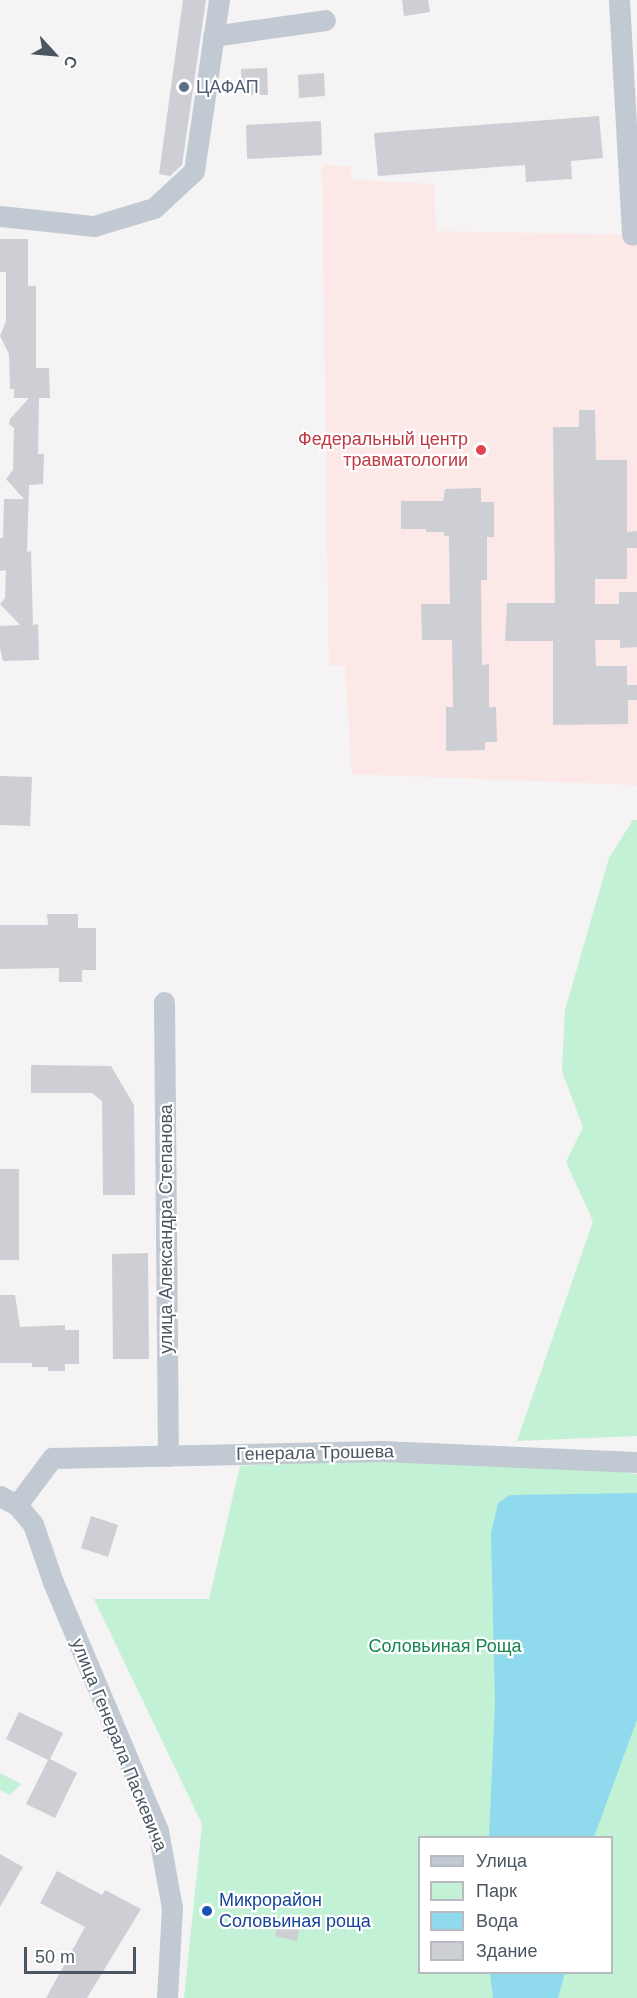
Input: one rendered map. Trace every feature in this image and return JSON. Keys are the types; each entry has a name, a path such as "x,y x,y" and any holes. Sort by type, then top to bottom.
{"street":[{"path":"0,216 94,225 154,208 194,171 219,0"},
{"path":"619,0 632,235"},
{"path":"213,36 325,20"},
{"name":"улица Александра Степанова","path":"164,1002 168,1456"},
{"name":"Генерала Трошева","path":"9,1501 52,1458 394,1451 637,1462"},
{"name":"улица Генерала Паскевича","path":"9,1501 33,1524 53,1582 158,1831 172,1908 167,1998"}],"shaded area":[{"name":"Федеральный центр травматологии","path":"322,165 350,166 352,180 434,184 436,231 637,235 637,785 352,774 345,665 329,666"}],"green space":[{"path":"633,820 637,820 637,1436 517,1441 593,1221 566,1162 583,1127 562,1072 565,1010 609,858"},
{"name":"Соловьиная Роща","path":"486,1452 637,1474 637,1998 184,1998 202,1824 94,1599 209,1599 240,1466"},
{"path":"0,1773 21,1784 10,1795 0,1790"}],"water":[{"path":"637,1493 637,1720 594,1836 489,1836 495,1704 491,1533 498,1503 510,1495"},
{"path":"490,1974 565,1974 558,1998 493,1998"}],"building":[{"name":"ЦАФАП","path":"183,0 206,0 182,165 170,176 159,174"},
{"path":"402,0 428,0 430,12 404,16"},
{"path":"267,68 268,95 242,95 241,69"},
{"path":"324,73 325,96 299,98 298,75"},
{"path":"599,116 603,158 571,161 572,179 526,182 525,165 378,176 374,133"},
{"path":"321,121 322,155 247,159 246,125"},
{"path":"0,239 28,239 28,286 36,286 36,368 49,368 50,398 39,398 38,454 44,454 43,484 29,485 27,552 31,551 33,625 38,624 39,660 3,661 0,648 0,626 20,625 0,604 5,598 6,570 0,571 0,538 3,538 4,499 24,499 6,479 13,470 14,428 9,424 10,419 29,398 14,398 14,389 10,389 9,354 0,336 6,321 6,272 0,272"},
{"path":"579,410 595,410 596,460 627,460 627,532 637,531 637,548 627,548 627,579 595,579 595,604 619,604 619,592 637,592 637,647 620,648 620,640 595,640 596,666 627,666 627,685 637,685 637,700 628,700 628,724 553,725 553,641 505,641 507,603 555,603 553,427 579,427"},
{"path":"481,488 481,502 494,502 494,537 487,537 487,580 481,580 482,665 489,664 489,707 496,707 497,742 485,742 485,750 446,751 446,707 453,707 452,640 422,640 421,604 450,604 449,536 444,536 444,532 426,532 426,529 401,529 401,501 443,501 445,489"},
{"path":"0,776 32,777 30,826 0,825"},
{"path":"47,914 78,914 78,928 96,928 96,970 82,970 82,982 59,982 59,968 0,969 0,925 48,925"},
{"path":"31,1065 111,1066 134,1105 135,1195 103,1195 102,1101 92,1093 31,1093"},
{"path":"0,1169 19,1169 19,1260 0,1260"},
{"path":"148,1253 149,1359 113,1359 112,1254"},
{"path":"0,1295 15,1295 20,1327 65,1325 65,1330 79,1330 79,1364 65,1364 65,1371 48,1371 48,1367 32,1367 32,1363 0,1363"},
{"path":"91,1516 118,1525 108,1557 81,1548"},
{"path":"19,1712 63,1733 50,1759 77,1773 55,1818 26,1804 48,1760 6,1739"},
{"path":"0,1854 23,1867 0,1907"},
{"path":"57,1871 102,1895 105,1890 141,1909 87,1998 46,1998 85,1927 40,1903"},
{"path":"279,1919 300,1924 297,1941 275,1936"}],"place":[{"name":"ЦАФАП","path":"184,87"},
{"name":"Федеральный центр травматологии","path":"481,450"},
{"name":"Микрорайон Соловьиная роща","path":"207,1911"}]}
